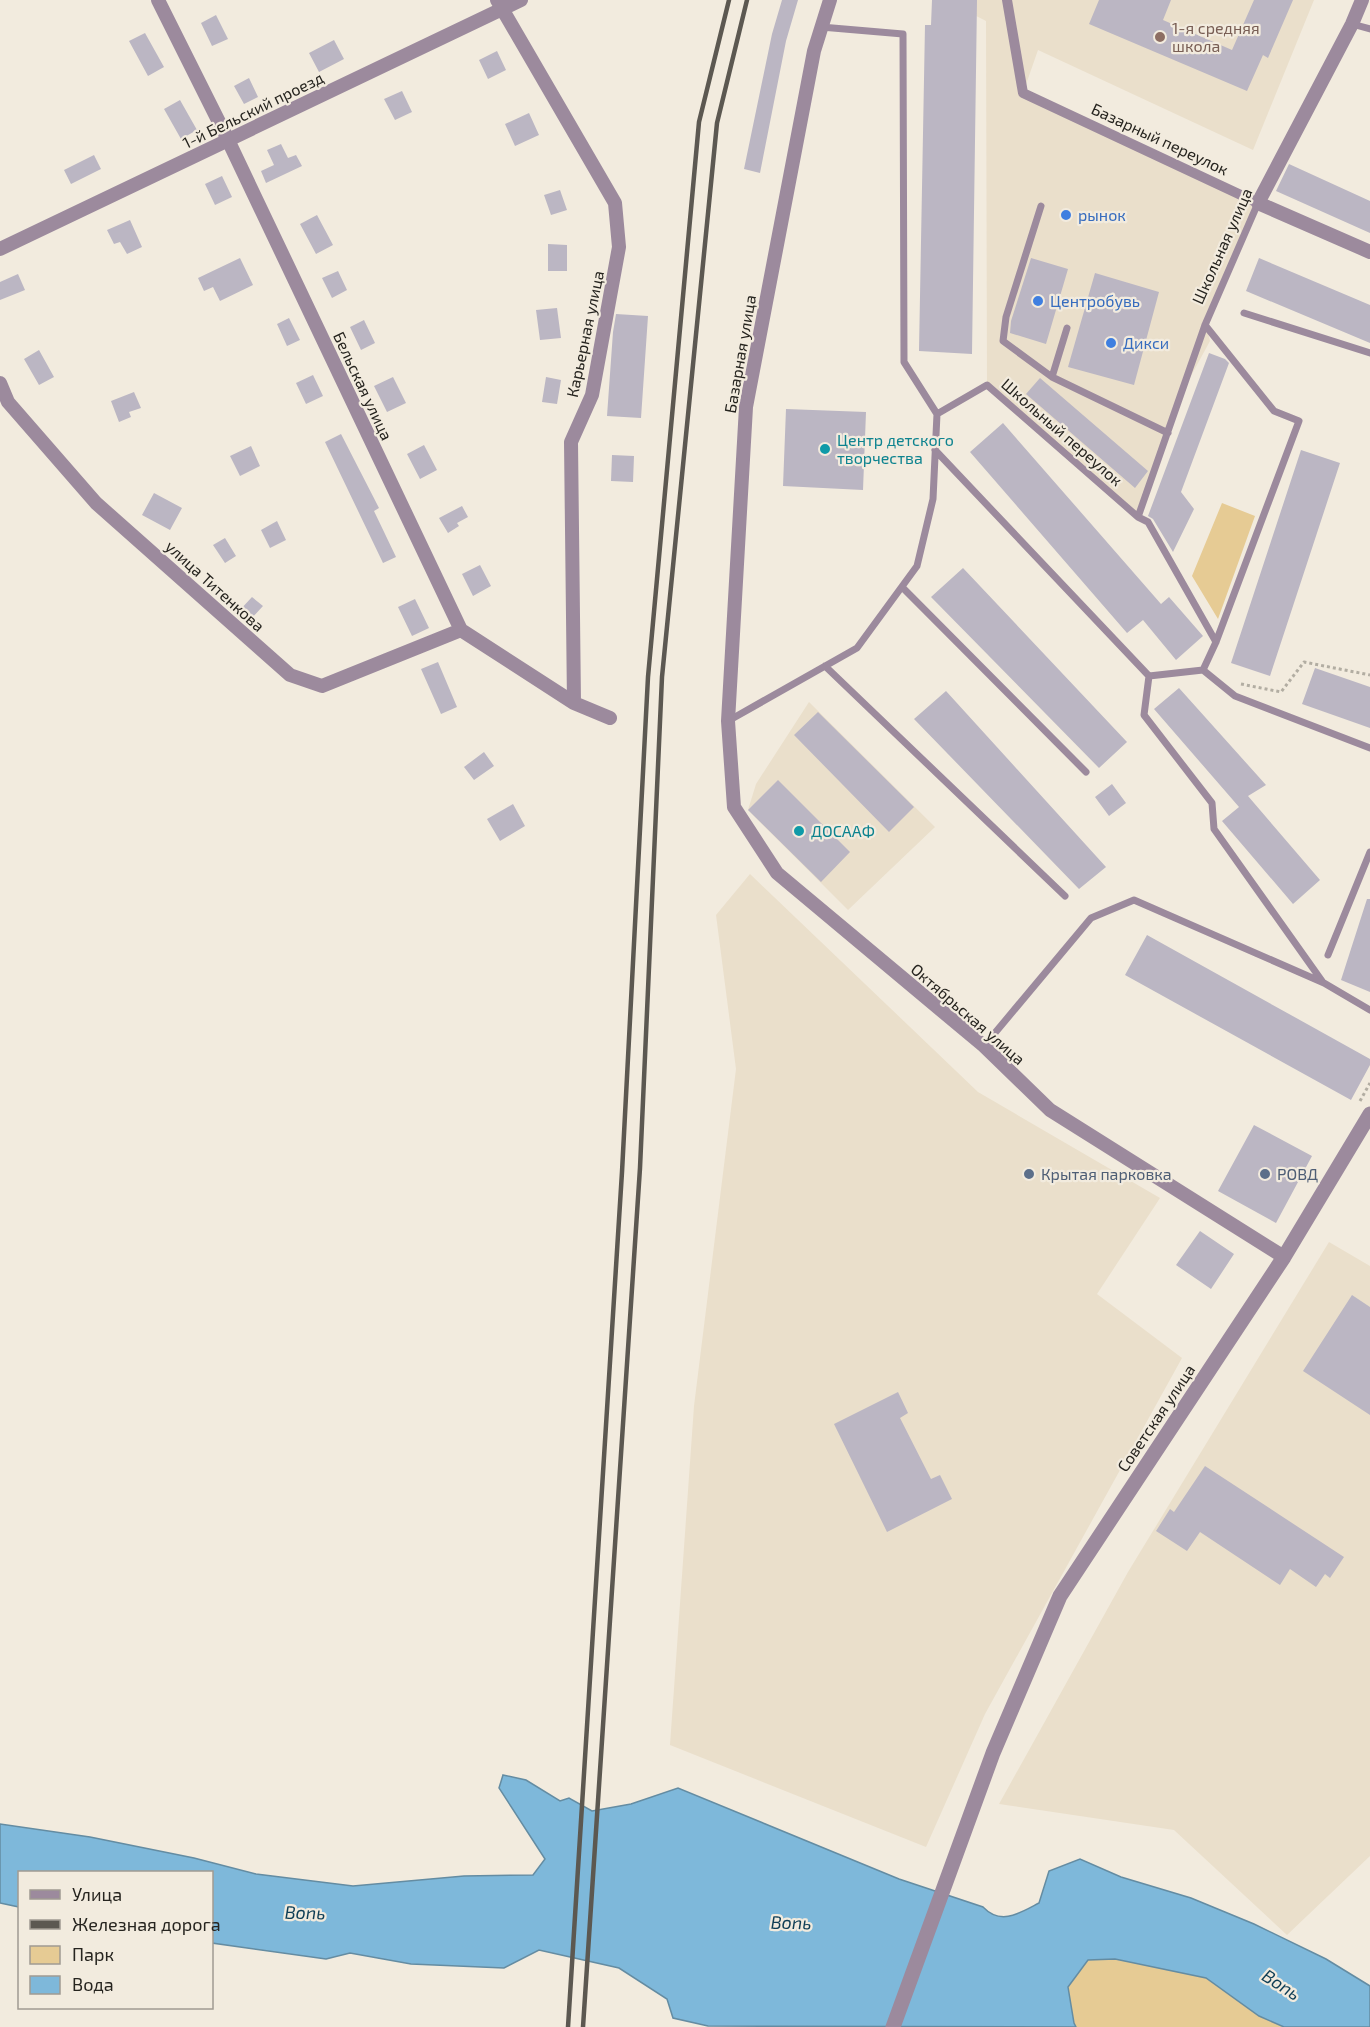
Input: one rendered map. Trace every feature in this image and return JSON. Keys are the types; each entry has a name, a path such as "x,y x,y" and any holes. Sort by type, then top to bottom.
{"street":[{"name":"Бельская улица","path":"158,0 228,140 461,630"},
{"name":"1-й Бельский проезд","path":"0,249 228,140 499,5 521,0"},
{"name":"Базарная улица","path":"728,721 746,407 814,51 830,0"},
{"name":"Базарный переулок","path":"1007,0 1023,93 1258,203 1370,252"},
{"name":"Школьная улица","path":"1258,203 1352,24 1362,0"},
{"name":"Карьерная улица","path":"499,5 615,203 619,247 592,395 571,442 574,703"},
{"name":"улица Титенкова","path":"0,383 8,402 96,503 290,675 322,686 461,630"},
{"path":"461,630 574,703 610,718"},
{"name":"Октябрьская улица","path":"728,721 734,807 777,873 984,1046 1050,1110 1284,1257"},
{"name":"Советская улица","path":"893,2027 993,1753 1060,1596 1284,1257 1370,1114"}],"lane":[{"path":"1352,24 1370,29"},
{"path":"728,721 857,648 917,566 933,499 937,414 904,362 903,34 821,27"},
{"name":"Школьная улица","path":"1138,516 1205,325 1258,203"},
{"path":"1041,206 1006,317 1004,341 1052,377 1168,433"},
{"path":"1244,313 1370,353"},
{"path":"1203,670 1216,642 1299,421 1274,411 1205,325"},
{"path":"1052,377 1067,328"},
{"name":"Школьный переулок","path":"937,414 987,385 1138,516 1148,522 1216,642"},
{"path":"935,450 1149,676"},
{"path":"902,587 1086,772"},
{"path":"825,666 1065,896"},
{"path":"1149,676 1203,670 1235,696 1370,748"},
{"path":"1149,676 1144,715 1212,802 1214,829 1324,983"},
{"path":"1328,956 1370,852"},
{"path":"984,1046 1091,918 1134,900 1324,983 1370,1010"}],"path":[{"path":"1234,683 1281,692 1304,663 1370,675"}],"shaded area":[{"name":"рынок","path":"945,0 1314,0 1253,150 1038,50 1023,93 1258,203 1206,325 1210,341 1186,385 1138,517 987,385 986,21"},
{"path":"809,702 935,827 848,910 748,810 756,784"},
{"path":"750,874 978,1092 1160,1198 1097,1294 1182,1358 985,1714 926,1847 670,1745 694,1406 736,1069 716,915"},
{"path":"1329,1242 1370,1266 1370,1856 1287,1935 1174,1830 999,1804 1128,1572"}],"green space":[{"path":"1222,503 1255,516 1218,619 1192,576"},
{"path":"1116,1959 1206,1978 1259,2016 1284,2027 1076,2027 1068,1987 1088,1960"}],"water":[{"name":"Вопь","path":"503,1775 526,1780 560,1801 569,1798 592,1811 631,1804 678,1788 899,1879 983,1907 990,1913 1004,1917 1025,1911 1039,1903 1049,1871 1080,1859 1121,1877 1191,1898 1254,1924 1326,1959 1370,1986 1370,2027 1284,2027 1259,2016 1206,1978 1115,1959 1088,1960 1068,1987 1076,2027 708,2026 673,2018 667,1999 619,1968 539,1950 504,1968 411,1964 350,1953 326,1959 213,1943 213,1871 18,1871 18,1907 0,1903 0,1824 90,1837 194,1858 256,1874 353,1886 464,1876 533,1875 545,1859 499,1788"}],"building":[{"path":"782,0 798,0 786,41 760,173 744,169 772,34"},
{"path":"932,0 977,0 972,354 919,351 925,25 931,25"},
{"name":"1-я средняя школа","path":"1099,0 1171,0 1163,20 1232,50 1254,0 1293,0 1268,58 1263,55 1247,91 1089,24"},
{"path":"216,15 228,39 212,46 201,23"},
{"path":"145,33 164,67 148,76 129,41"},
{"path":"334,40 344,59 319,72 309,53"},
{"path":"497,51 506,70 488,79 479,60"},
{"path":"249,78 258,97 244,104 234,86"},
{"path":"402,91 412,112 395,120 384,99"},
{"path":"180,100 197,130 181,139 164,109"},
{"path":"529,113 539,135 515,146 505,124"},
{"path":"281,144 288,158 296,155 302,166 266,183 261,171 274,165 267,150"},
{"path":"94,155 101,169 71,184 64,170"},
{"path":"1289,164 1370,201 1370,233 1276,191"},
{"path":"222,176 232,197 215,205 205,184"},
{"path":"560,190 567,210 551,215 544,195"},
{"path":"317,215 333,245 316,254 300,224"},
{"path":"130,220 142,247 127,254 120,242 114,244 107,230"},
{"path":"548,244 567,245 567,271 548,271"},
{"path":"240,258 253,285 220,301 213,287 204,291 198,278"},
{"name":"Центробувь","path":"1031,258 1068,269 1046,344 1010,333 1011,321"},
{"path":"1259,258 1370,305 1370,343 1246,291"},
{"path":"338,271 347,290 332,298 322,278"},
{"path":"1095,273 1159,292 1134,385 1068,367"},
{"path":"18,274 25,290 0,300 0,282"},
{"path":"557,308 561,338 540,340 536,310"},
{"path":"616,314 648,316 641,418 607,416"},
{"path":"289,318 300,340 287,346 277,324"},
{"path":"364,320 375,343 361,350 350,327"},
{"path":"39,350 54,377 39,385 24,359"},
{"path":"1209,353 1229,363 1181,492 1194,509 1173,552 1153,519 1148,516"},
{"path":"313,375 323,396 306,404 296,383"},
{"path":"393,377 406,403 387,412 374,386"},
{"path":"546,377 561,380 557,404 542,402"},
{"path":"1040,378 1148,471 1135,488 1026,394"},
{"path":"134,392 141,408 129,412 131,417 119,422 111,401"},
{"name":"Центр детского творчества","path":"786,409 866,412 863,490 783,486"},
{"path":"1003,423 1161,604 1169,597 1203,636 1176,660 1143,620 1127,633 970,452"},
{"path":"341,434 379,508 374,511 396,557 383,563 325,442"},
{"path":"424,445 437,470 420,479 407,454"},
{"path":"251,446 260,466 240,476 230,456"},
{"path":"1301,450 1340,463 1270,676 1231,663"},
{"path":"612,455 634,456 633,482 611,481"},
{"path":"154,493 182,508 170,530 142,515"},
{"path":"462,506 468,517 457,523 459,526 448,533 439,518"},
{"path":"277,521 286,540 270,548 261,530"},
{"path":"225,538 236,556 225,563 213,545"},
{"path":"480,565 491,586 473,596 462,574"},
{"path":"963,568 1127,742 1099,768 931,597"},
{"path":"252,597 263,606 250,620 239,611"},
{"path":"415,599 429,628 412,636 398,607"},
{"path":"438,662 457,707 441,714 421,669"},
{"path":"1315,668 1370,687 1370,728 1302,704"},
{"path":"1179,688 1266,785 1248,796 1320,880 1293,904 1222,821 1239,807 1154,709"},
{"path":"946,691 1106,867 1079,889 914,719"},
{"path":"818,712 914,807 889,832 794,735"},
{"path":"484,752 494,766 474,780 464,767"},
{"name":"ДОСААФ","path":"778,780 850,852 821,882 748,810"},
{"path":"1112,784 1126,803 1109,816 1095,797"},
{"path":"513,804 525,826 500,841 487,819"},
{"path":"1367,899 1370,899 1370,992 1341,980"},
{"path":"1147,935 1370,1059 1370,1065 1351,1100 1125,975"},
{"name":"РОВД","path":"1254,1125 1312,1156 1276,1223 1218,1191"},
{"path":"1200,1231 1234,1254 1211,1289 1176,1265"},
{"path":"1352,1295 1370,1307 1370,1415 1303,1371"},
{"path":"898,1392 908,1413 900,1418 931,1479 940,1475 952,1499 887,1532 834,1424"},
{"path":"1205,1466 1344,1557 1330,1578 1325,1574 1316,1587 1290,1569 1280,1585 1200,1532 1187,1551 1156,1531 1170,1509 1174,1512"}],"railway":[{"path":"568,2027 622,1172 648,677 699,122 729,0"},
{"path":"583,2027 640,1168 662,677 717,123 747,0"}],"place":[{"name":"1-я средняя школа","path":"1160,37"},
{"name":"рынок","path":"1066,215"},
{"name":"Центробувь","path":"1038,301"},
{"name":"Дикси","path":"1111,343"},
{"name":"Центр детского творчества","path":"825,449"},
{"name":"ДОСААФ","path":"799,831"},
{"name":"Крытая парковка","path":"1029,1174"},
{"name":"РОВД","path":"1265,1174"}]}
